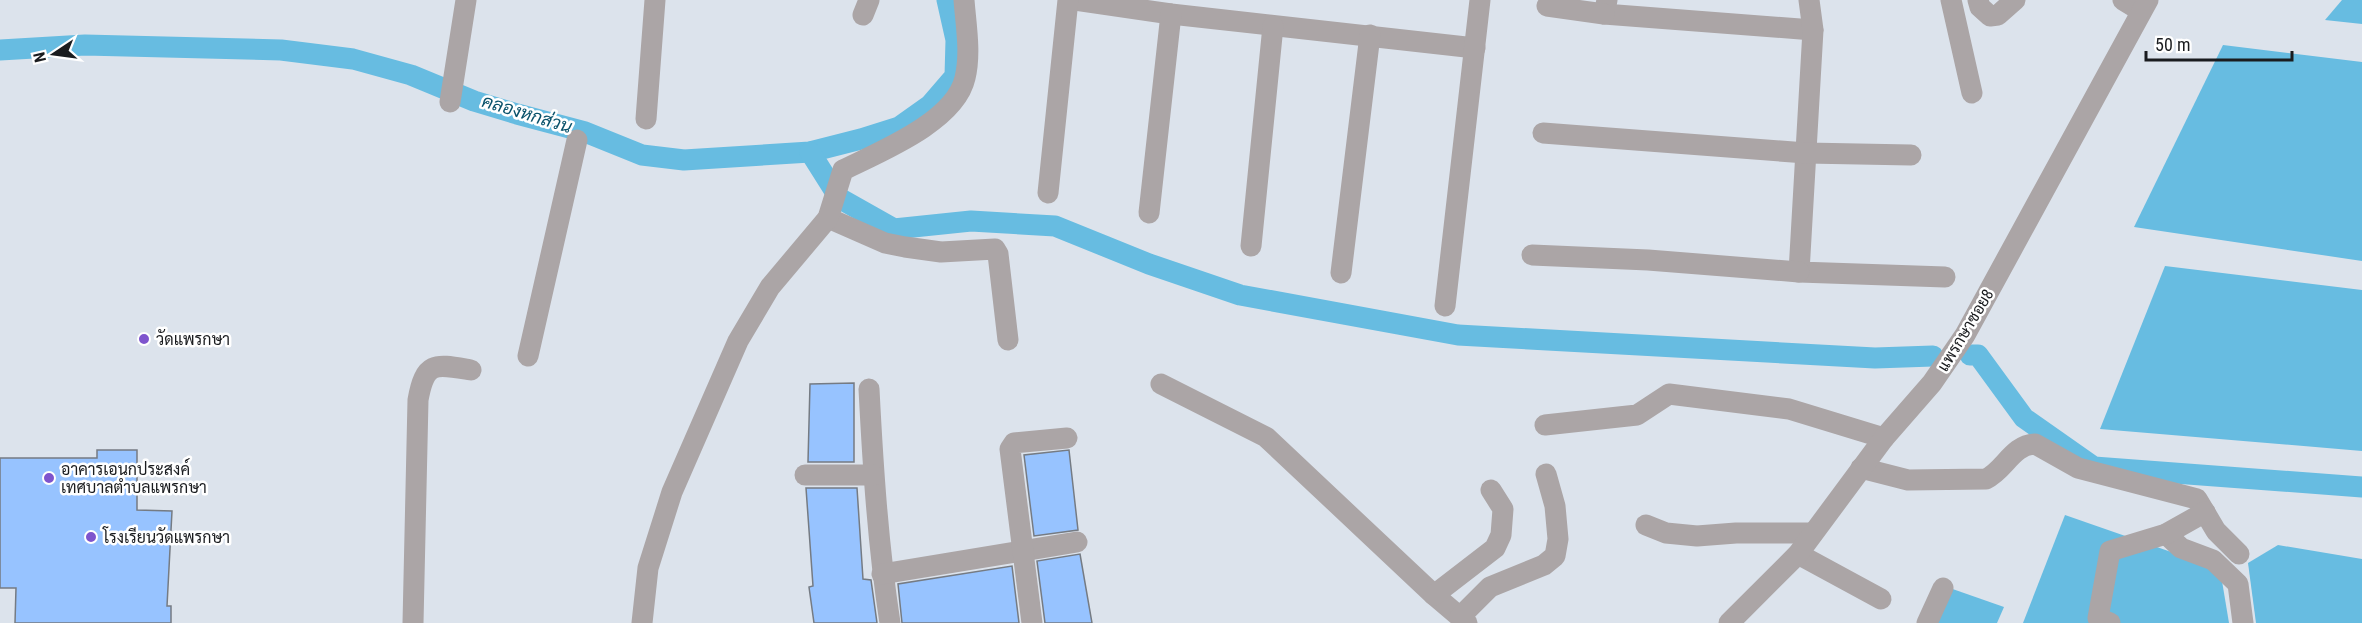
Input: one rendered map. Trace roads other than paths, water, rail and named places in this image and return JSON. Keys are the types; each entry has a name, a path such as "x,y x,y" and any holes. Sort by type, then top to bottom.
{"street":[{"path":"450,102 466,0"},
{"path":"646,119 655,0"},
{"path":"642,623 648,568 672,492 738,341 770,286 831,211 843,170 917,134 952,102 965,80 968,45 964,0"},
{"path":"1048,193 1068,0"},
{"path":"1075,0 1171,14 1475,48"},
{"path":"1445,306 1480,0"},
{"path":"1799,272 1813,30 1809,0"},
{"path":"1951,0 1972,93"},
{"path":"1978,0 1980,7 1990,16 1998,15 2015,0"},
{"path":"2123,0 2145,6"},
{"path":"1547,6 1606,7 1813,30"},
{"name":"แพรกษาซอย8","path":"1737,620 1798,554 1884,438 1932,383 1965,335 2145,6"},
{"path":"1149,213 1171,14"},
{"path":"1251,246 1273,26"},
{"path":"1341,273 1370,35"},
{"path":"1543,133 1806,153 1911,155"},
{"path":"528,356 577,140"},
{"path":"831,211 885,243 941,252 994,249 998,254 1008,340"},
{"path":"1532,255 1648,260 1799,272 1945,277"},
{"path":"413,623 418,400 422,380 430,369 441,365 471,370"},
{"path":"1161,384 1266,436 1463,620 1490,587 1544,565 1555,556 1558,539 1555,506 1546,474"},
{"path":"869,388 873,475 882,574 890,623"},
{"path":"1545,425 1636,415 1669,394 1789,409 1884,438"},
{"path":"1032,623 1010,447 1014,443 1068,438"},
{"path":"1861,468 1908,480 1986,478 1997,473 2018,448 2035,444 2078,468 2197,499 2216,531 2239,554"},
{"path":"805,475 873,475"},
{"path":"1434,595 1495,548 1501,535 1503,509 1491,490"},
{"path":"2110,623 2098,618 2110,550 2166,534 2205,513"},
{"path":"1646,525 1666,533 1697,537 1736,533 1814,533"},
{"path":"2166,534 2181,548 2213,560 2238,584 2243,623"},
{"path":"882,574 1077,542"},
{"path":"1798,554 1881,599"},
{"path":"1928,623 1943,588"}],"water":[{"path":"2342,0 2362,0 2362,24 2325,20"},
{"path":"2223,45 2362,62 2362,261 2134,227"},
{"path":"2165,266 2362,290 2362,451 2100,429"},
{"path":"2065,515 2220,569 2229,623 2023,623"},
{"path":"2278,545 2362,559 2362,623 2256,623 2248,563"},
{"path":"1944,586 2004,607 1997,623 1927,623"}],"waterway":[{"name":"คลองหกส่วน","path":"0,50 85,45 281,50 353,59 411,75 474,101 585,132 642,155 684,160 810,152 899,127 930,105 955,76 956,40 947,0"},
{"path":"810,152 839,198 894,229 971,221 1055,226 1149,264 1240,295 1458,335 1875,358 1933,356"},
{"path":"1970,355 1978,355 2024,418 2094,467 2362,487"}],"place":[{"name":"วัดแพรกษา","path":"144,339"},
{"name":"อาคารเอนกประสงค์ เทศบาลตำบลแพรกษา","path":"49,478"},
{"name":"โรงเรียนวัดแพรกษา","path":"91,537"}]}
